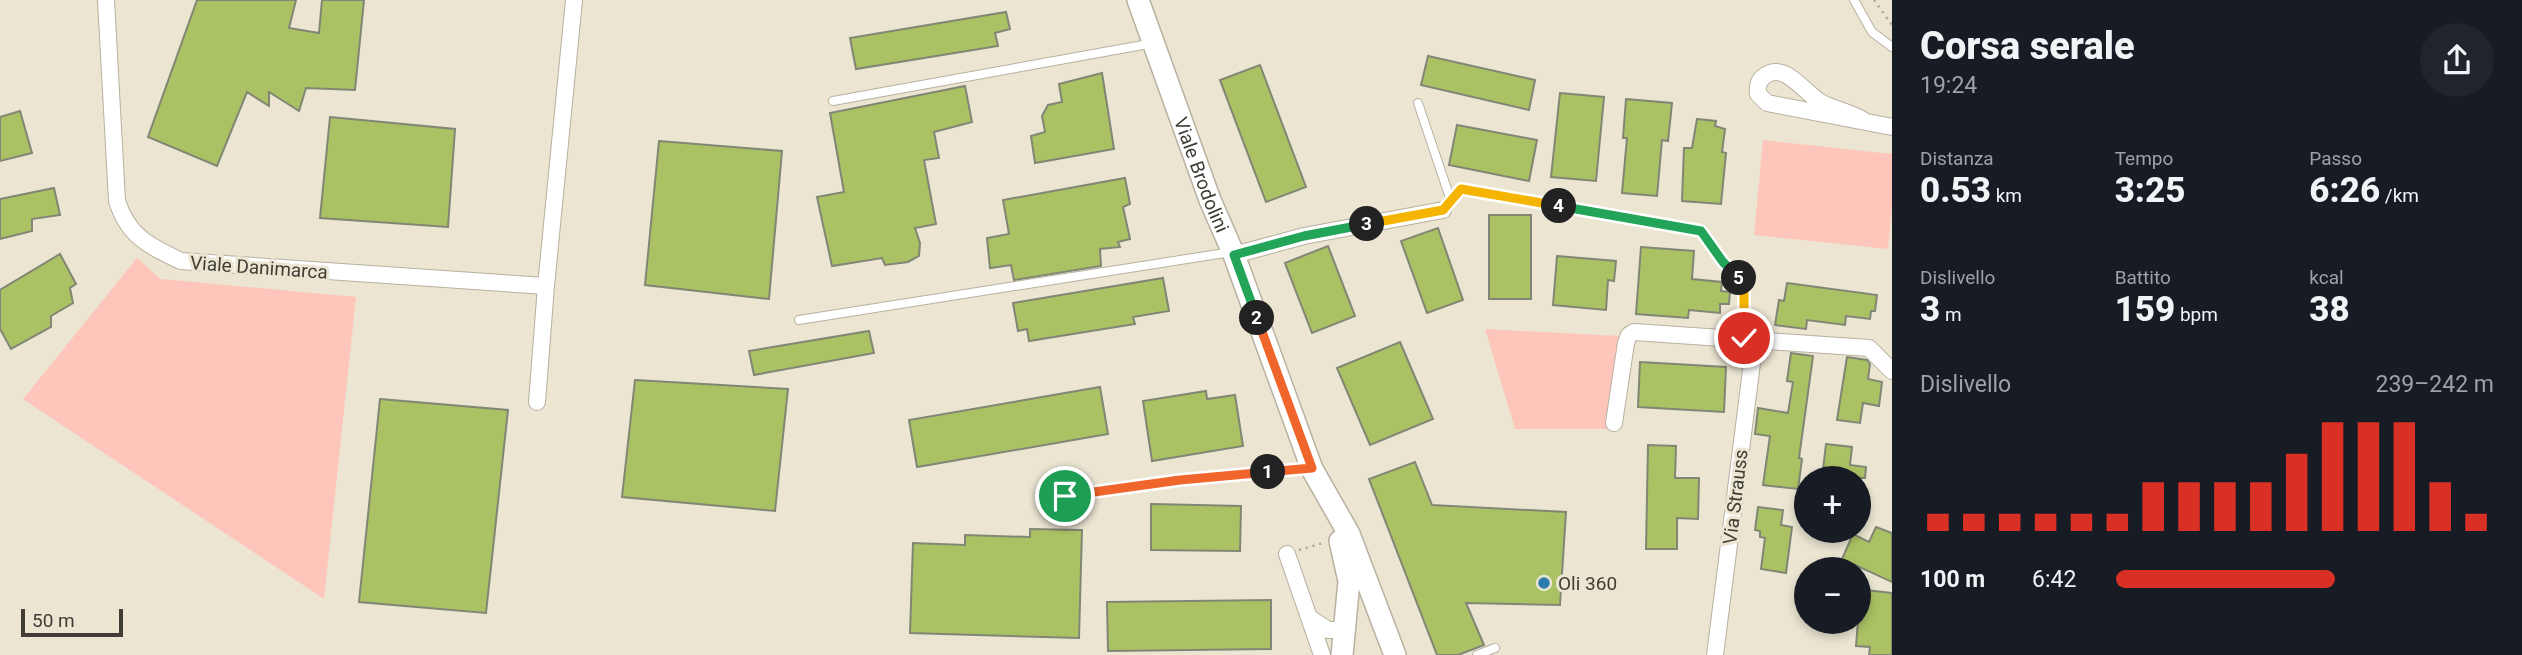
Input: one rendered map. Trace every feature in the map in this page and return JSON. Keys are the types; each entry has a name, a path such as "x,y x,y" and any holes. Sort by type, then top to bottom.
{"street":[{"name":"Viale Danimarca","path":"106,0 117,201 122,218 143,242 181,261 546,286"},
{"path":"537,402 573,0"},
{"name":"Viale Brodolini","path":"1138,0 1210,200 1233,253 1312,468 1349,534 1395,655"},
{"path":"1863,120 1853,113 1824,104 1779,72 1767,74 1758,85 1758,94 1767,103 1892,127"},
{"path":"1233,253 1447,205"},
{"path":"1614,424 1629,335 1634,332 1868,348 1892,371"},
{"name":"Via Strauss","path":"1715,655 1750,338"},
{"name":"Viale Brodolini","path":"1331,502 1349,581 1342,655"},
{"path":"1287,554 1322,655"},
{"path":"1310,618 1328,629 1344,630"}],"lane":[{"path":"1854,0 1872,32 1892,47"},
{"path":"833,102 1154,43"},
{"path":"1418,103 1447,205"},
{"name":"Via Strauss","path":"1447,205 1461,189 1701,231 1723,262 1744,283 1750,338"},
{"path":"799,320 1233,253"},
{"path":"1065,496 1180,480 1312,468"},
{"path":"1477,655 1494,648"}],"path":[{"path":"1880,0 1874,1 1892,25"},
{"path":"1287,554 1339,538"}],"shaded area":[{"path":"1763,140 1892,154 1892,205 1888,249 1754,235"},
{"path":"137,258 161,279 356,297 324,599 23,399"},
{"path":"1485,329 1620,336 1607,429 1515,429"}],"building":[{"path":"197,0 296,0 289,28 319,33 322,0 364,0 355,90 306,88 299,111 269,92 269,106 247,92 217,166 148,137"},
{"path":"1006,12 1010,29 995,33 998,46 856,69 850,38"},
{"path":"1428,56 1535,80 1529,110 1421,85"},
{"path":"1260,65 1306,187 1266,202 1220,80"},
{"path":"1102,73 1114,149 1035,163 1031,136 1045,132 1042,116 1048,105 1062,102 1059,84"},
{"path":"965,86 972,122 934,132 939,158 924,160 936,224 915,228 920,243 919,256 908,262 885,265 882,258 832,266 817,197 844,192 830,113"},
{"path":"1560,93 1604,97 1596,181 1551,177"},
{"path":"1626,99 1672,103 1668,141 1662,140 1657,196 1622,193 1627,138 1623,138"},
{"path":"20,111 32,153 0,161 0,117"},
{"path":"330,117 455,129 448,227 320,218"},
{"path":"1697,119 1716,121 1715,126 1725,129 1722,152 1726,153 1721,204 1682,201 1684,148 1692,148"},
{"path":"1457,125 1537,140 1529,181 1449,165"},
{"path":"659,141 782,151 769,299 645,285"},
{"path":"1125,178 1130,204 1123,207 1130,239 1118,242 1120,247 1100,249 1101,266 1014,280 1011,265 990,268 987,238 1009,234 1003,200"},
{"path":"54,188 60,215 32,219 32,231 0,239 0,199"},
{"path":"1489,215 1531,215 1531,299 1489,299"},
{"path":"1438,228 1463,300 1427,313 1401,241"},
{"path":"1328,246 1355,316 1312,333 1285,263"},
{"path":"1641,247 1694,251 1692,279 1722,282 1721,291 1730,292 1729,304 1720,304 1720,313 1689,310 1688,318 1636,314"},
{"path":"60,254 76,284 70,288 73,303 51,316 51,327 11,349 0,329 0,290"},
{"path":"1557,256 1616,261 1614,281 1608,280 1606,310 1553,305"},
{"path":"1163,278 1169,311 1133,317 1135,324 1029,341 1027,329 1018,331 1013,303"},
{"path":"1787,283 1877,295 1875,311 1871,311 1870,319 1846,316 1845,325 1807,320 1806,329 1775,325 1779,300 1784,301"},
{"path":"869,331 874,353 754,375 749,351"},
{"path":"1400,342 1433,419 1370,445 1337,368"},
{"path":"1791,353 1813,356 1799,458 1802,459 1801,466 1794,466 1794,489 1763,485 1770,436 1755,434 1758,408 1788,413 1793,382 1787,381"},
{"path":"1847,357 1867,360 1870,364 1868,379 1882,382 1879,406 1863,403 1860,423 1837,420"},
{"path":"1640,362 1726,367 1724,412 1638,407"},
{"path":"635,380 788,389 775,511 622,497"},
{"path":"1100,387 1108,434 917,467 909,420"},
{"path":"1206,391 1207,399 1235,395 1243,446 1152,461 1143,401"},
{"path":"380,399 508,410 486,613 359,602"},
{"path":"1826,444 1852,447 1850,465 1858,466 1823,466"},
{"path":"1648,445 1676,446 1675,478 1699,478 1698,519 1677,518 1677,549 1646,549"},
{"path":"1415,462 1432,505 1566,512 1560,605 1466,603 1484,645 1458,655 1437,655 1369,479"},
{"path":"1151,504 1241,506 1240,551 1151,550"},
{"path":"1758,507 1783,510 1781,525 1792,527 1786,573 1761,569 1765,538 1760,537 1760,531 1755,530"},
{"path":"1876,527 1892,533 1892,582 1871,572 1871,557 1843,557 1849,543 1871,543"},
{"path":"1030,529 1082,530 1079,638 910,633 913,543 965,545 965,535 1030,537"},
{"path":"1871,591 1892,593 1892,655 1869,655 1870,647 1856,646 1857,634 1871,634"},
{"path":"1271,600 1271,649 1108,651 1107,602"}],"place":[{"name":"Oli 360","path":"1544,583"}],"route":[{"path":"1065,496 1180,480 1312,468 1234,255 1304,236 1443,210 1461,189 1701,231 1723,262 1744,283 1744,338"}]}
